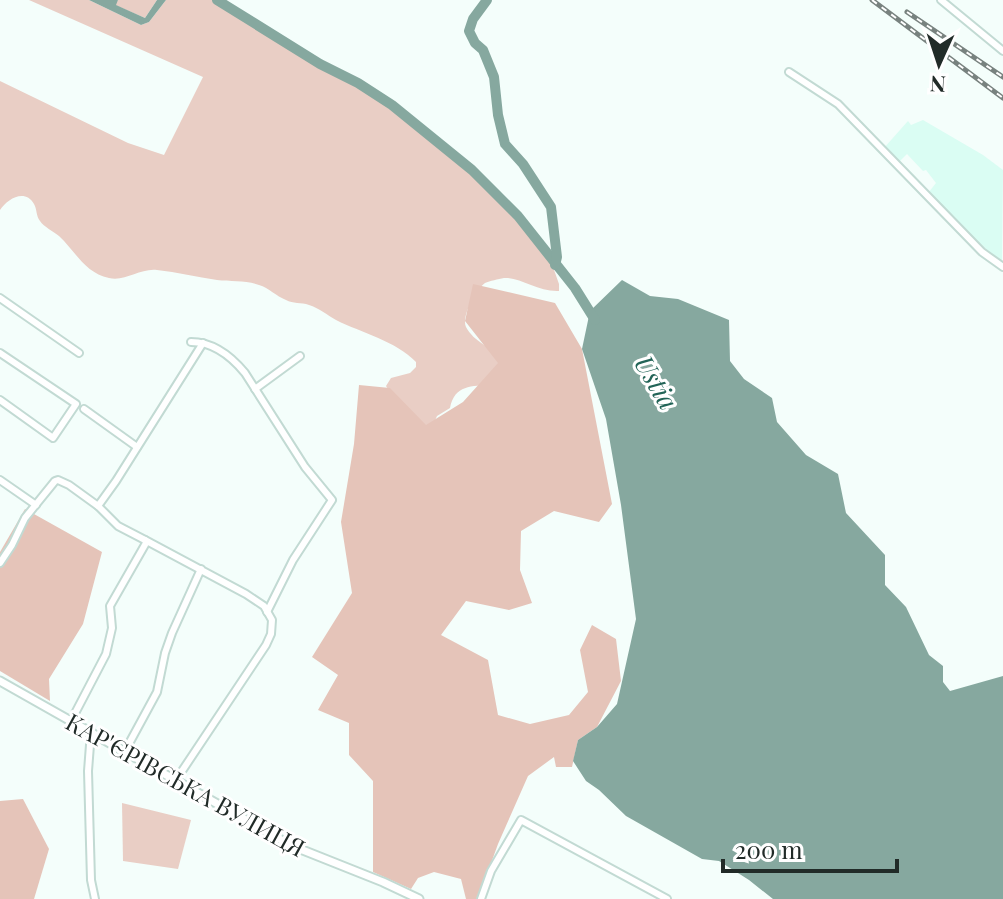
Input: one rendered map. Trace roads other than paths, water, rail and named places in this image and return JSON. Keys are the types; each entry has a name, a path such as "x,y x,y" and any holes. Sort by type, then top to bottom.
{"street":[{"path":"941,0 1003,51"},
{"path":"789,72 838,104 982,252 1003,267"},
{"path":"0,298 79,353"},
{"path":"191,342 216,348 234,361 305,467 332,500 293,560 267,612"},
{"path":"98,506 203,343"},
{"path":"0,353 76,404 53,438 0,400"},
{"path":"255,389 300,356"},
{"path":"84,409 137,447"},
{"path":"0,480 36,505"},
{"path":"1,558 12,545 25,518 58,480 98,506 118,526 264,606 272,620 266,645 176,780"},
{"path":"71,721 106,654 112,628 110,606 145,548 145,540"},
{"path":"125,751 157,692 172,633 201,569"},
{"name":"КАР'ЄРІВСЬКА ВУЛИЦЯ","path":"0,681 290,845 419,899"},
{"path":"91,732 88,771 90,866 95,899"},
{"path":"481,899 491,871 521,820 667,899"}],"water":[{"path":"89,0 118,0 116,5 145,18 157,0 166,0 149,22 141,25"},
{"path":"622,280 650,296 678,299 729,320 730,361 744,379 772,398 777,422 806,455 838,474 846,513 885,555 885,585 906,607 929,655 943,666 943,682 950,691 1003,676 1003,899 773,899 719,861 702,859 626,816 586,781 573,761 578,740 597,727 617,704 636,619 606,419 582,349 590,311"}],"waterway":[{"name":"Ustia","path":"217,0 392,105 472,170 518,216 575,288 595,320"},
{"path":"487,0 473,19 469,31 483,50 494,77 505,144 523,164 551,207 557,257 555,265"}],"railway":[{"path":"872,0 1003,98"},
{"path":"907,12 1003,77"}]}
